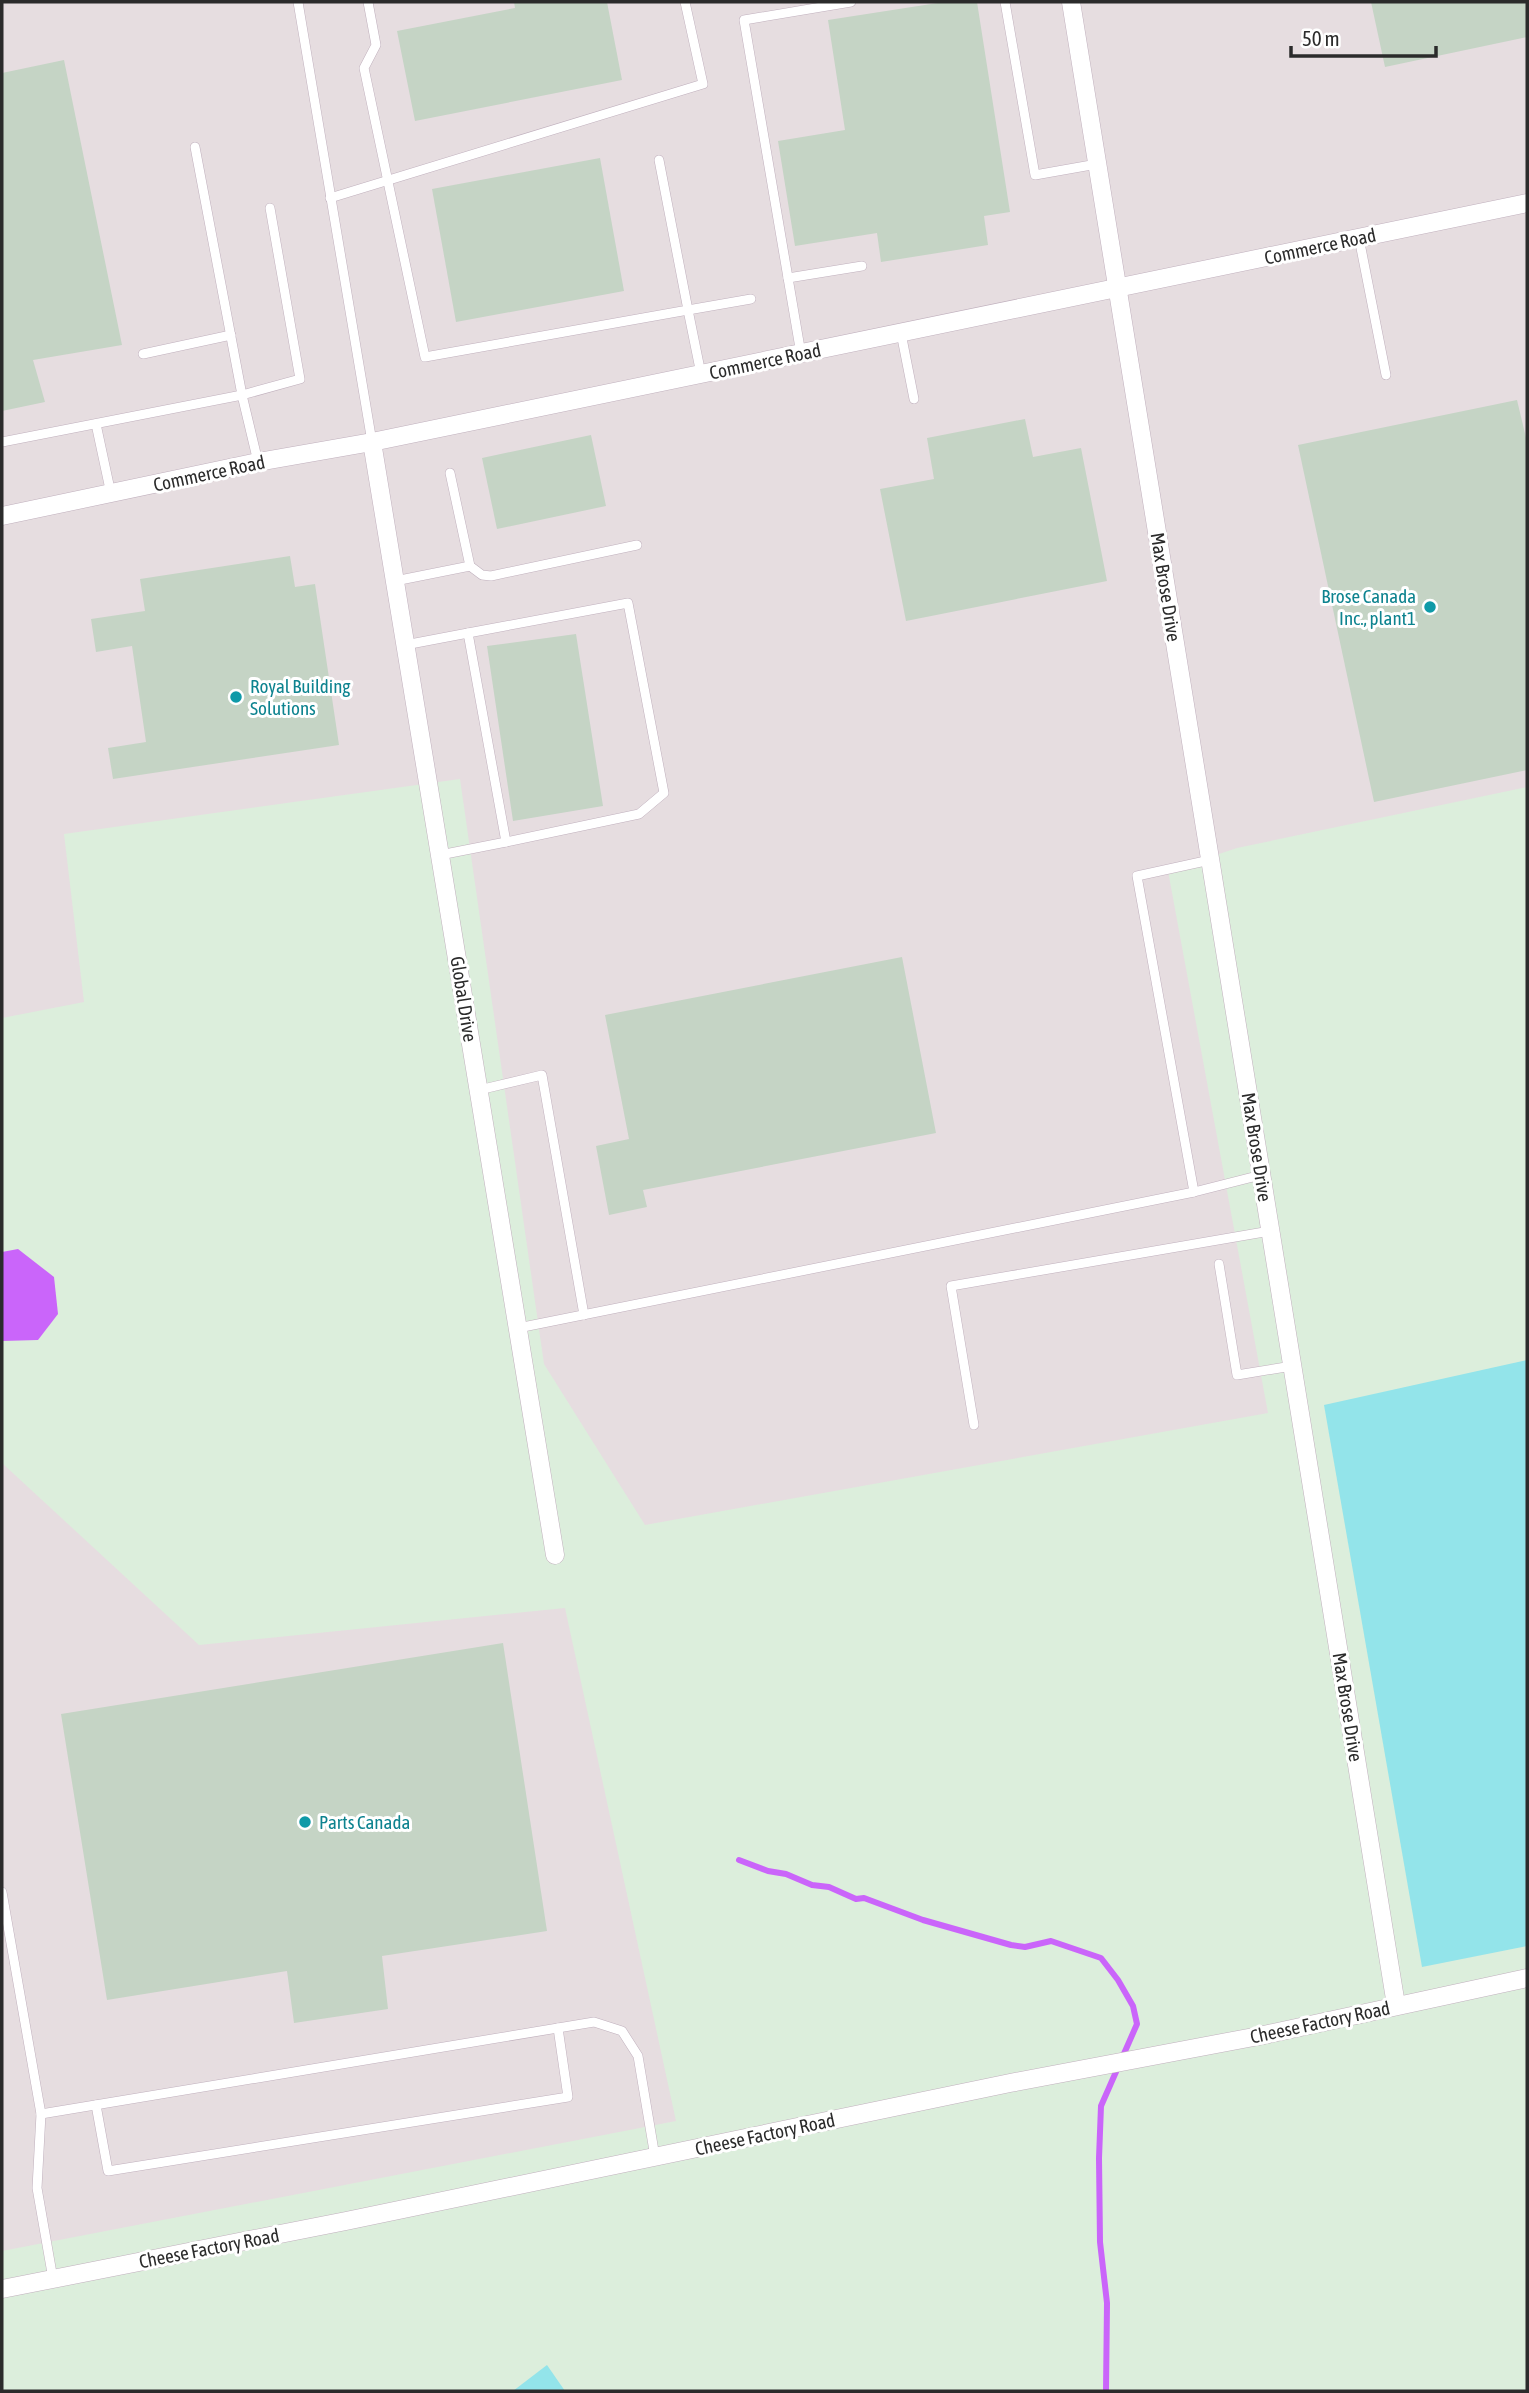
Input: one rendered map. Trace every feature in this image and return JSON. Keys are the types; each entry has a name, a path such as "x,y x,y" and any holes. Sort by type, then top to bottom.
{"street":[{"name":"Max Brose Drive","path":"1071,2 1396,2005"},
{"name":"Commerce Road","path":"2,516 1527,203"},
{"name":"Global Drive","path":"372,442 555,1555"},
{"name":"Cheese Factory Road","path":"2,2289 1010,2083 1259,2036 1527,1979"}],"lane":[{"path":"298,2 372,442"},
{"path":"368,2 376,45 364,68 425,356 751,299"},
{"path":"330,198 703,84 685,2"},
{"path":"801,354 744,20 851,2"},
{"path":"1005,2 1035,175 1097,164"},
{"path":"195,147 242,395 258,462"},
{"path":"659,160 701,374"},
{"path":"2,442 242,395 300,379 270,208"},
{"path":"1359,238 1385,376"},
{"path":"789,278 862,266"},
{"path":"901,333 914,399"},
{"path":"143,354 231,335"},
{"path":"96,424 111,494"},
{"path":"450,472 470,566 482,575 491,576 636,545"},
{"path":"395,581 470,566"},
{"path":"405,645 628,603 664,793 639,814 440,856"},
{"path":"468,633 506,842"},
{"path":"1194,1192 1137,876 1210,860"},
{"path":"479,1090 542,1075 584,1315"},
{"path":"518,1328 1194,1192 1261,1175"},
{"path":"974,1424 951,1286 1270,1231"},
{"path":"1219,1265 1237,1375 1292,1366"},
{"path":"2,1892 41,2114 37,2188 53,2278"},
{"path":"41,2114 594,2022 622,2031 638,2056 655,2157"},
{"path":"96,2105 108,2171 568,2097 558,2028"}],"shaded area":[{"path":"2,2 1527,2 1527,787 1237,848 1168,871 1268,1413 645,1525 544,1364 460,779 64,834 84,1002 2,1018"},
{"path":"18,1249 54,1277 58,1314 38,1340 2,1341 2,1252"},
{"path":"1527,1360 1527,1946 1422,1967 1324,1405"},
{"path":"2,1463 199,1645 565,1608 676,2121 2,2251"},
{"path":"547,2365 565,2391 513,2391"}],"building":[{"path":"514,2 607,2 622,80 415,121 397,31 515,8"},
{"path":"944,2 977,2 1010,212 984,216 988,245 881,262 877,233 795,246 778,141 845,130 828,20"},
{"path":"1371,2 1527,2 1527,37 1385,67"},
{"path":"64,60 122,345 33,360 45,402 2,411 2,73"},
{"path":"600,158 624,291 456,322 432,189"},
{"name":"Brose Canada Inc., plant1","path":"1517,400 1527,442 1527,770 1374,802 1298,445"},
{"path":"1025,419 1033,457 1081,448 1107,581 906,621 880,489 934,479 927,438"},
{"path":"591,435 606,506 497,529 482,458"},
{"name":"Royal Building Solutions","path":"290,556 295,587 315,584 339,745 113,779 108,748 146,742 132,646 96,652 91,619 145,611 140,579"},
{"path":"576,634 603,806 513,821 487,646"},
{"path":"902,957 936,1133 643,1190 647,1207 609,1215 596,1146 629,1139 605,1015"},
{"name":"Parts Canada","path":"503,1643 547,1931 382,1956 388,2009 294,2023 287,1971 107,2000 61,1714"}],"waterway":[{"path":"739,1860 812,1885 829,1887 856,1899 864,1898 923,1920 1011,1945 1025,1947 1051,1941 1101,1958 1118,1980 1133,2006 1137,2024 1101,2106 1100,2242 1107,2303 1106,2391"}],"place":[{"name":"Brose Canada Inc., plant1","path":"1430,607"},
{"name":"Royal Building Solutions","path":"236,697"},
{"name":"Parts Canada","path":"305,1822"}]}
